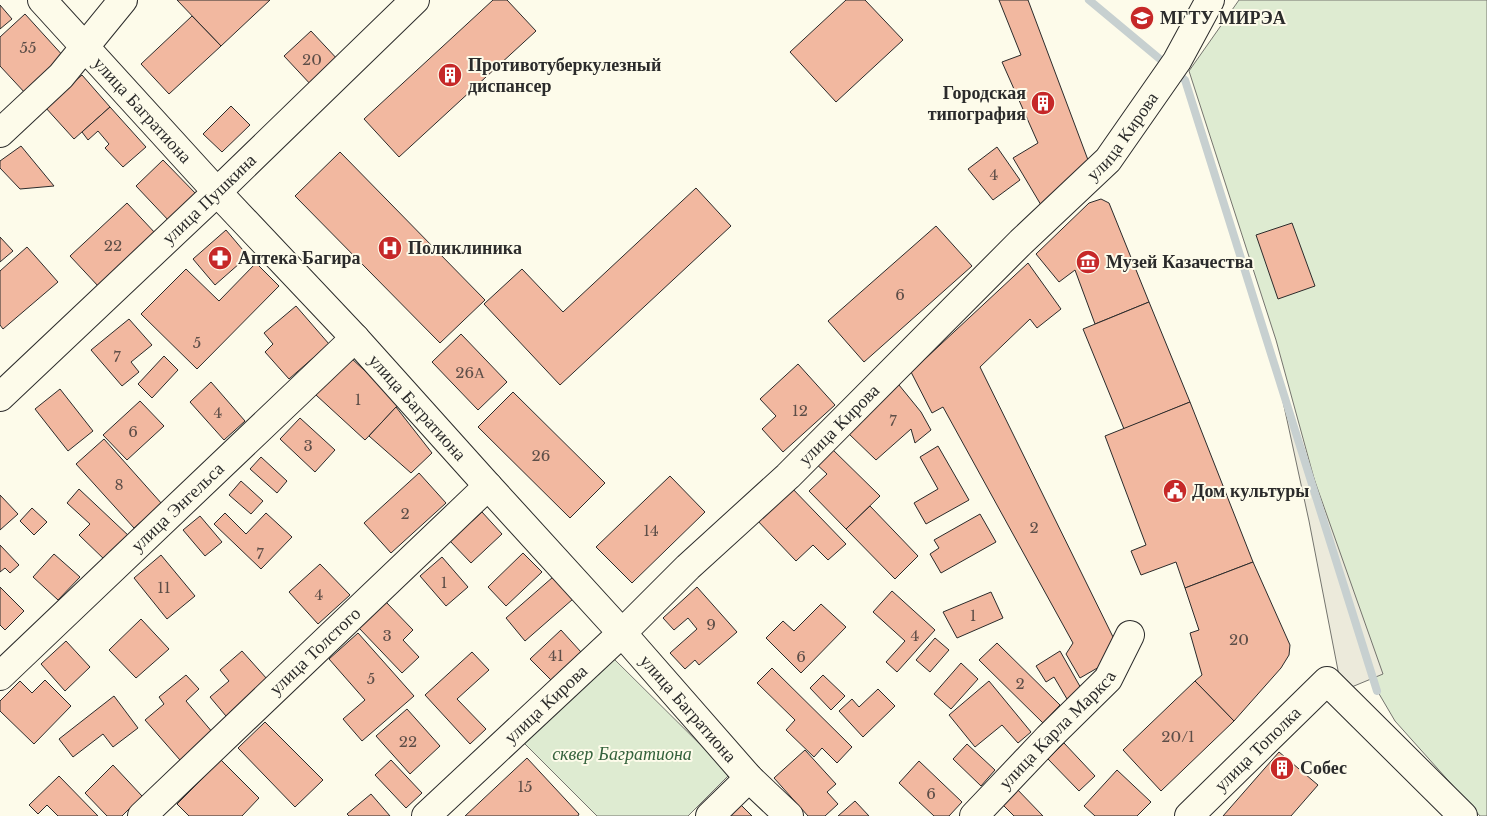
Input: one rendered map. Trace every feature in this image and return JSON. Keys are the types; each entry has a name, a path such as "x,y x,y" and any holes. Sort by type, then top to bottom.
{"street":[{"name":"улица Багратиона","path":"42,0 217,192 355,338 622,633 749,778 789,816"},
{"path":"0,133 61,76 124,0"},
{"name":"улица Пушкина","path":"0,397 217,192 415,0"},
{"name":"улица Кирова","path":"426,816 622,633 688,567 788,476 1014,250 1108,160 1177,61 1210,0"},
{"name":"улица Энгельса","path":"0,676 355,338"},
{"name":"улица Толстого","path":"142,816 488,486"},
{"name":"улица Карла Маркса","path":"974,816 1048,738 1108,679 1130,635"},
{"name":"улица Тополка","path":"1189,816 1327,681 1463,816"},
{"path":"710,816 749,778"}],"green space":[{"path":"1239,0 1487,0 1487,816 1480,816 1395,721 1368,675 1276,340 1189,71"},
{"name":"сквер Багратиона","path":"611,656 730,774 688,816 597,816 524,743"}],"shaded area":[{"path":"1277,374 1383,674 1342,691 1309,521"}],"building":[{"path":"177,0 270,0 221,46"},
{"name":"Противотуберкулезный диспансер","path":"493,0 507,0 536,31 399,157 364,119"},
{"path":"846,0 865,0 903,40 836,102 790,52"},
{"name":"Городская типография","path":"999,0 1028,0 1091,168 1041,205 1013,158 1038,143 1002,62 1021,55"},
{"path":"0,5 12,19 0,29"},
{"path":"25,14 65,58 26,94 0,66 0,37"},
{"path":"192,16 221,46 169,94 141,64"},
{"path":"311,31 340,62 313,87 284,56"},
{"path":"82,75 110,107 74,139 45,107"},
{"path":"231,106 250,125 222,152 203,134"},
{"path":"110,107 146,147 123,167 105,148 109,144 98,131 88,140 82,132"},
{"path":"21,146 54,186 20,189 0,168 0,161"},
{"path":"997,147 1020,180 993,200 968,169"},
{"name":"Поликлиника","path":"340,152 485,300 440,343 295,196"},
{"path":"163,160 198,196 170,222 136,186"},
{"path":"696,188 731,226 560,385 484,304 522,269 563,312"},
{"name":"Музей Казачества","path":"1101,199 1109,203 1149,302 1095,324 1075,270 1059,282 1036,254 1089,203"},
{"path":"127,203 156,234 99,287 70,256"},
{"path":"1292,223 1315,286 1278,299 1256,235"},
{"path":"936,226 972,266 864,362 828,321"},
{"name":"Аптека Багира","path":"226,230 248,256 215,285 193,259"},
{"path":"0,237 13,251 0,262"},
{"path":"27,247 58,282 3,329 0,325 0,271"},
{"path":"256,263 279,286 197,369 141,314 186,269 219,301"},
{"path":"1028,263 1061,309 1037,328 1030,319 980,367 1115,641 1113,659 1080,678 1066,654 1073,643 943,407 932,413 911,372"},
{"path":"1149,302 1190,402 1124,429 1083,329"},
{"path":"296,306 329,344 289,379 265,352 273,344 264,333"},
{"path":"129,319 152,345 131,362 139,372 122,386 91,350"},
{"path":"461,334 507,382 478,410 432,362"},
{"path":"164,356 178,370 152,398 138,384"},
{"path":"351,358 400,403 365,440 316,395"},
{"path":"798,364 835,405 783,452 762,429 776,416 760,399"},
{"path":"211,382 245,421 224,440 190,402"},
{"path":"899,385 921,412 931,430 915,443 911,429 876,460 848,433"},
{"path":"60,389 93,431 68,451 35,409"},
{"path":"513,392 605,483 570,518 478,427"},
{"path":"140,401 164,426 127,460 103,435"},
{"name":"Дом культуры","path":"1190,402 1253,562 1185,588 1176,562 1141,575 1131,551 1146,545 1105,436"},
{"path":"396,407 432,453 411,473 369,436"},
{"path":"300,418 335,450 315,472 280,439"},
{"path":"104,439 162,504 134,528 76,464"},
{"path":"829,446 880,496 846,529 809,491 827,474 813,461"},
{"path":"938,446 969,500 926,524 914,503 938,489 920,457"},
{"path":"261,457 287,481 277,493 250,469"},
{"path":"419,473 446,503 391,553 364,523"},
{"path":"670,476 705,512 632,583 596,547"},
{"path":"241,481 263,501 251,514 229,495"},
{"path":"789,485 846,544 828,560 813,545 796,561 755,518"},
{"path":"79,489 130,537 106,561 79,535 90,524 67,503"},
{"path":"0,495 18,514 0,530"},
{"path":"870,506 918,556 895,579 846,529"},
{"path":"32,508 47,522 34,535 20,521"},
{"path":"482,512 502,534 471,563 450,541"},
{"path":"225,513 246,534 266,513 292,537 261,569 214,524"},
{"path":"980,514 996,542 941,573 930,554 939,548 934,540"},
{"path":"200,516 222,542 205,556 183,530"},
{"path":"0,545 19,565 10,573 5,568 0,572"},
{"path":"523,553 542,572 506,606 488,587"},
{"path":"54,554 80,577 58,600 33,577"},
{"path":"161,555 195,596 167,619 134,578"},
{"path":"442,557 468,587 446,606 420,576"},
{"path":"1253,562 1290,645 1289,655 1281,668 1234,721 1195,681 1202,675 1190,633 1199,630 1185,588"},
{"path":"320,564 350,595 318,624 289,592"},
{"path":"553,577 573,599 525,641 506,618"},
{"path":"0,587 24,611 5,630 0,625"},
{"path":"697,587 737,632 699,665 695,660 685,669 670,653 697,629 688,618 674,630 663,618"},
{"path":"892,591 935,630 897,672 886,662 905,641 873,612"},
{"path":"991,592 1003,618 957,638 943,612"},
{"path":"386,602 413,630 403,640 419,657 402,673 359,628"},
{"path":"821,604 846,627 801,673 766,638 783,621 794,631"},
{"path":"141,619 169,649 136,678 109,650"},
{"path":"561,630 581,652 551,680 530,659"},
{"path":"358,633 414,696 362,741 343,719 365,700 329,659"},
{"path":"935,638 949,650 930,672 916,660"},
{"path":"66,641 90,667 65,691 41,664"},
{"path":"997,643 1060,705 1043,723 979,660"},
{"path":"242,651 267,679 226,716 210,697 229,681 220,670"},
{"path":"1060,651 1082,690 1067,699 1054,677 1046,682 1036,666"},
{"path":"472,652 489,670 457,699 486,729 470,744 425,695"},
{"path":"961,663 978,679 951,709 934,694"},
{"path":"772,668 852,747 837,763 822,748 814,757 786,730 795,720 757,683"},
{"path":"186,675 199,689 186,701 213,733 180,760 145,720 164,704 159,697"},
{"path":"823,675 845,696 831,710 810,688"},
{"path":"45,680 71,706 34,744 0,711 0,701 20,681 32,693"},
{"path":"989,681 1031,732 1018,743 1002,725 975,747 949,715"},
{"path":"1195,681 1234,721 1161,791 1123,750"},
{"path":"878,689 895,706 863,737 839,711 852,699 859,707"},
{"path":"114,696 138,728 113,747 103,734 73,757 59,739"},
{"path":"407,709 440,746 410,774 376,736"},
{"path":"265,722 323,780 295,807 238,748"},
{"path":"1064,743 1095,776 1079,791 1048,759"},
{"path":"967,744 995,770 981,786 953,759"},
{"path":"805,750 836,784 827,792 838,804 825,816 808,816 774,778"},
{"name":"Собес","path":"1279,752 1318,785 1291,816 1223,816"},
{"path":"527,758 579,814 578,816 465,816"},
{"path":"221,760 259,798 242,816 189,816 177,804"},
{"path":"391,760 422,793 406,808 375,775"},
{"path":"919,761 962,802 949,816 934,816 899,783"},
{"path":"113,765 142,796 122,816 107,816 85,793"},
{"path":"1117,770 1151,802 1137,816 1095,816 1084,806"},
{"path":"59,776 98,816 58,816 47,805 38,814 29,805"},
{"path":"1014,786 1043,816 1014,816 999,801"},
{"path":"371,794 390,816 349,816 347,814"},
{"path":"855,801 869,816 838,816"},
{"path":"738,802 752,816 724,816"}],"waterway":[{"path":"1089,0 1185,80 1377,691"}],"place":[{"name":"МГТУ МИРЭА","path":"1142,18"},
{"name":"Противотуберкулезный диспансер","path":"450,75"},
{"name":"Городская типография","path":"1043,103"},
{"name":"Поликлиника","path":"390,248"},
{"name":"Аптека Багира","path":"220,258"},
{"name":"Музей Казачества","path":"1088,262"},
{"name":"Дом культуры","path":"1175,491"},
{"name":"Собес","path":"1282,768"}]}
